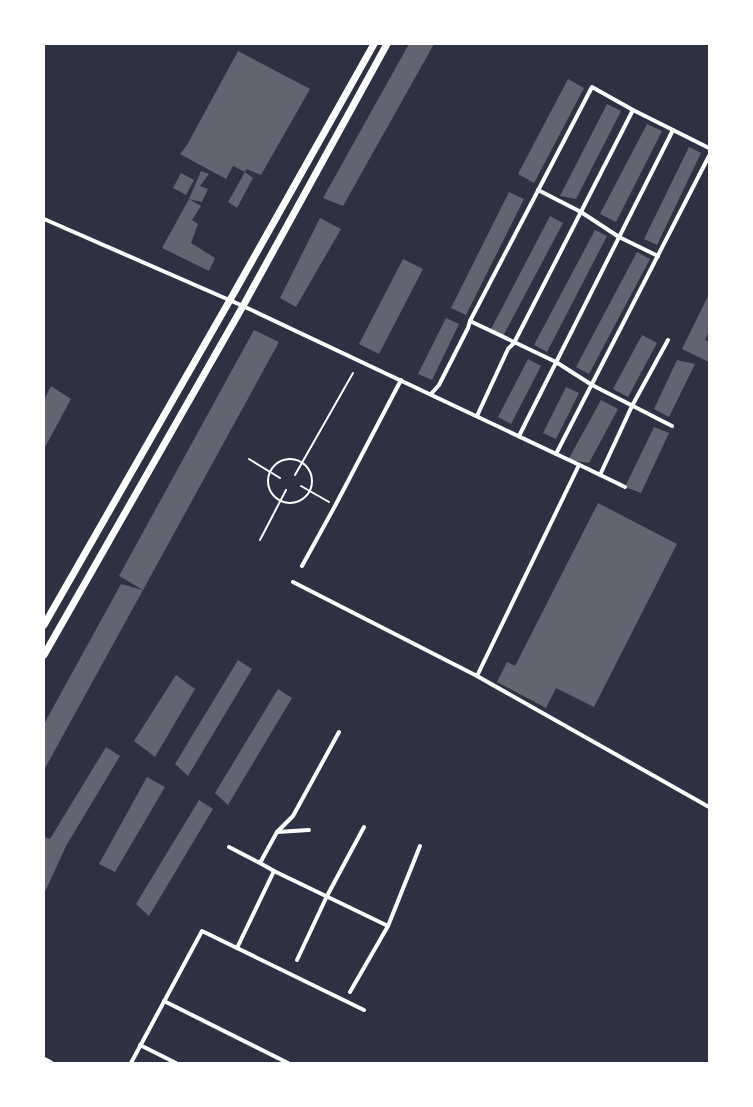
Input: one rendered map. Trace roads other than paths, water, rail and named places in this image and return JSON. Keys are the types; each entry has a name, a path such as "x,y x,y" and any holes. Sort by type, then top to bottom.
{"main road":[{"path":"44,625 230,300 374,44"},
{"path":"44,655 243,306 387,44"}],"street":[{"path":"431,394 439,385 468,328 470,321 592,87 633,110 709,148"},
{"path":"477,416 508,349 514,343 633,110"},
{"path":"519,436 673,130"},
{"path":"556,454 709,156"},
{"path":"538,190 581,212 619,236 658,256"},
{"path":"44,219 230,300 625,487"},
{"path":"470,321 556,362 592,385 672,426"},
{"path":"588,469 600,475 632,406 668,340"},
{"path":"302,566 401,380"},
{"path":"477,676 579,465"},
{"path":"293,582 477,676 709,807"},
{"path":"260,863 277,832 293,816 338,732"},
{"path":"297,960 327,896 364,827"},
{"path":"277,832 309,830"},
{"path":"350,992 388,926 420,846"},
{"path":"229,847 274,871 388,926"},
{"path":"237,948 274,871"},
{"path":"131,1063 202,931 364,1010"},
{"path":"164,1001 288,1063"},
{"path":"140,1045 176,1063"},
{"path":"44,1060 50,1063"}]}
